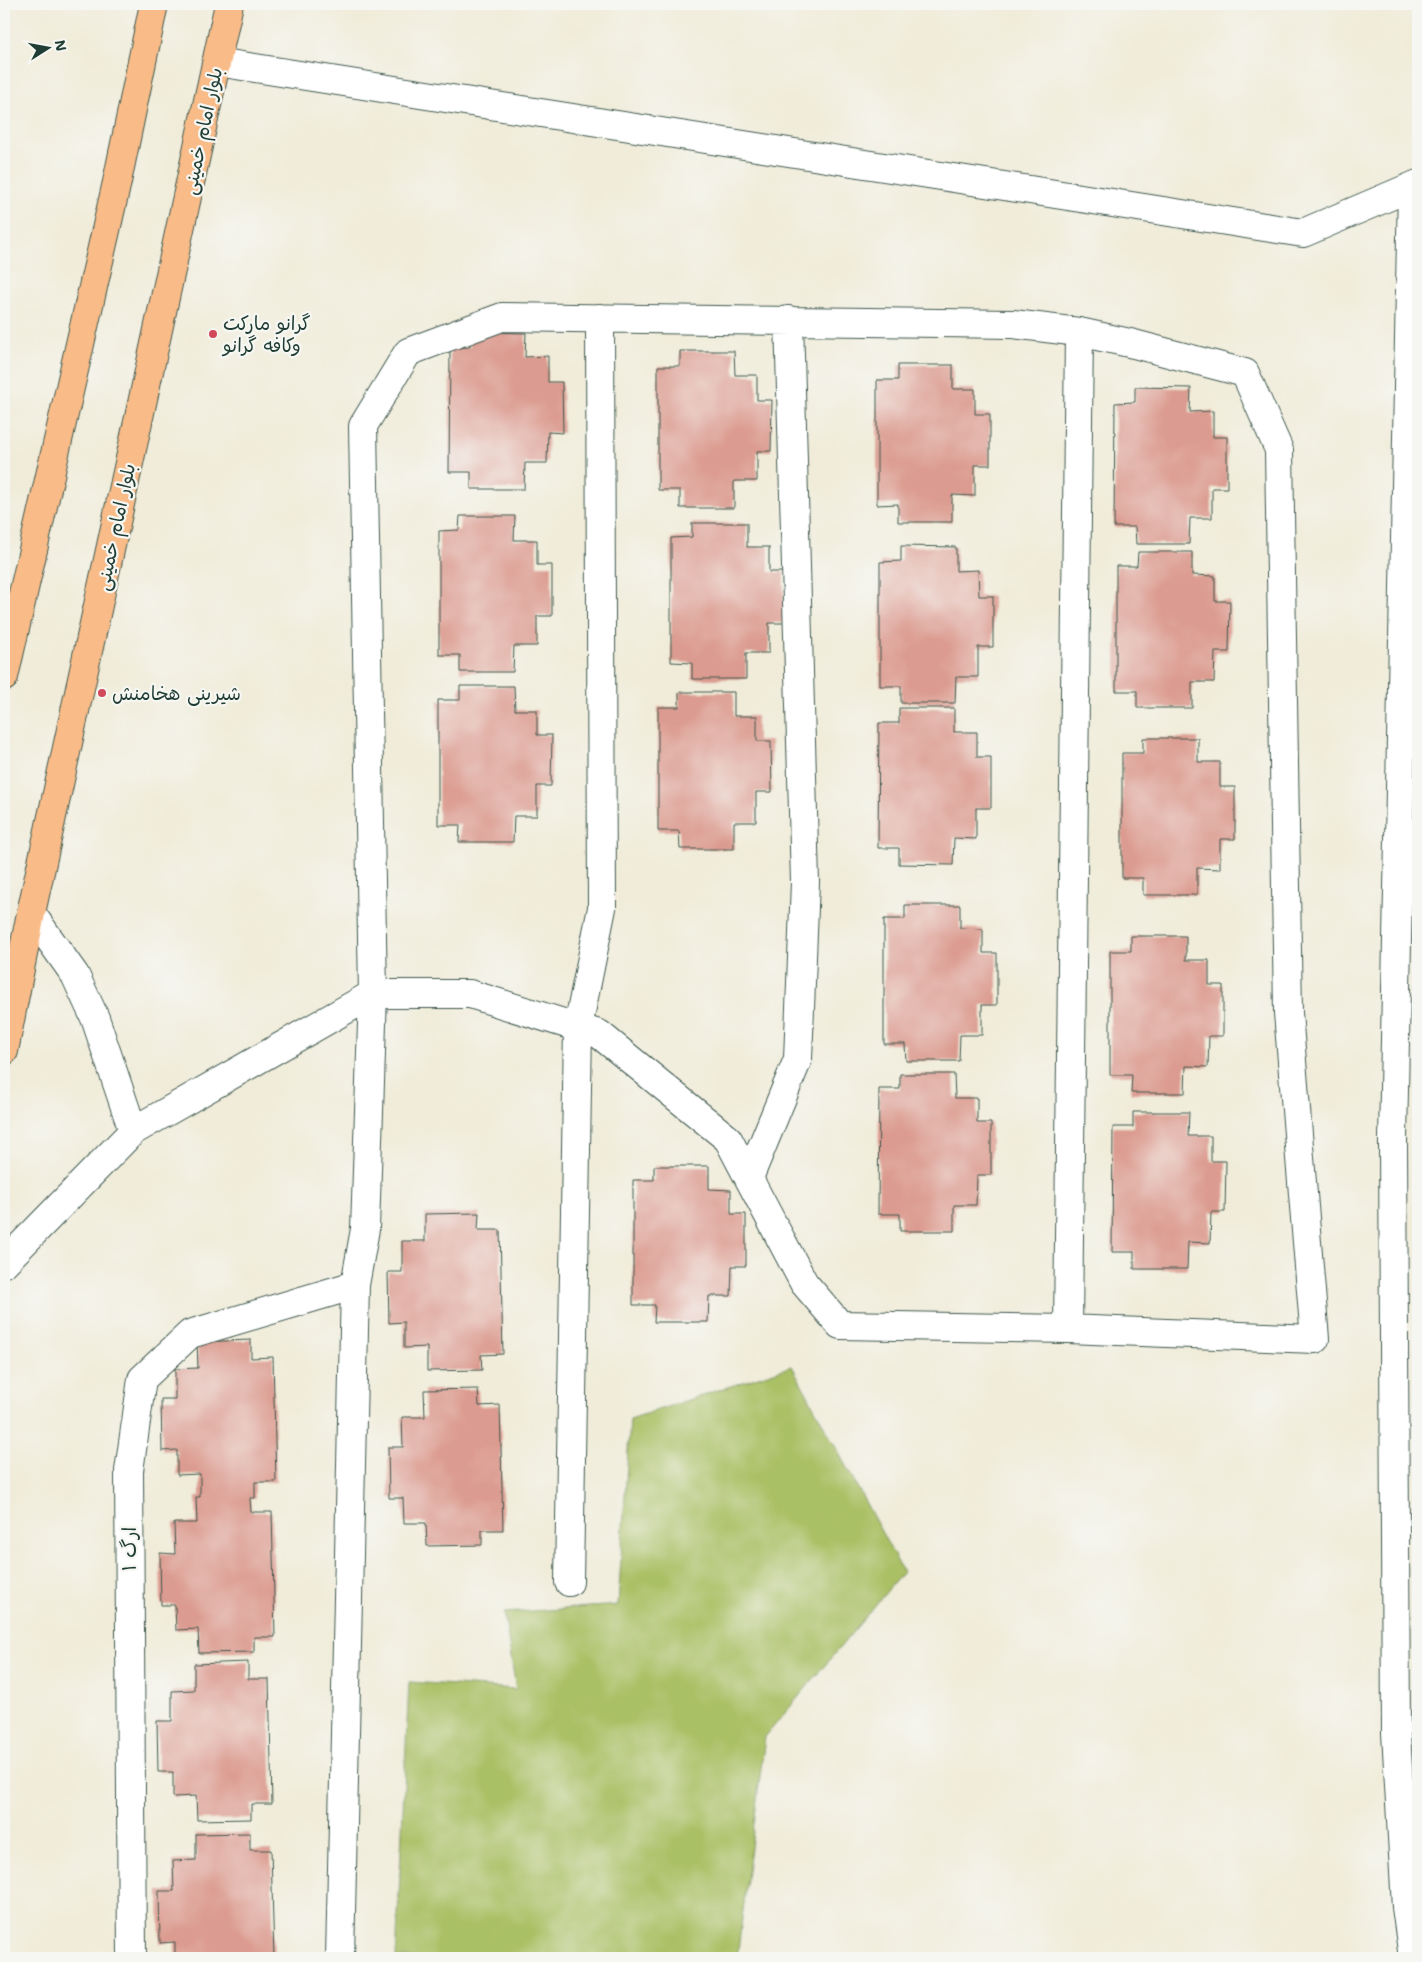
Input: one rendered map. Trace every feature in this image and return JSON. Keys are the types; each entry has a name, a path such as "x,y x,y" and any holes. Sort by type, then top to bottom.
{"main road":[{"path":"4,677 117,182 154,4"},
{"name":"بلوار امام خمینی","path":"4,1051 31,913 229,4"}],"street":[{"path":"217,62 1303,233 1415,186 1393,1159 1396,1733 1406,1907 1413,1958"},
{"path":"4,1263 134,1130 373,994 470,994 600,1034 728,1139 804,1283 840,1325 1068,1329 1316,1339 1288,1013 1279,450 1245,374 1134,344 1079,332 1013,324 502,317 408,352 363,426 373,994 365,1229 355,1285 340,1958"},
{"path":"569,1582 578,1027 602,908 600,318"},
{"path":"749,1178 798,1059 805,882 789,320"},
{"path":"1068,1329 1079,332"},
{"path":"31,913 75,975 95,1018 134,1130"},
{"name":"ارگ ۱","path":"132,1958 129,1471 142,1379 190,1334 355,1285"}],"green space":[{"path":"792,1366 903,1572 765,1737 737,1958 396,1958 409,1682 516,1689 504,1613 618,1605 630,1419"}],"building":[{"path":"470,332 526,333 525,357 548,356 548,382 562,382 563,433 548,432 547,463 525,463 524,489 471,489 471,472 449,472 450,348 470,347"},
{"path":"680,351 734,351 735,375 757,375 757,400 772,400 771,451 757,451 757,481 734,481 734,508 680,508 680,490 658,490 658,366 680,366"},
{"path":"898,365 953,365 953,389 975,389 975,414 990,414 990,465 975,465 975,496 952,495 952,522 898,522 898,504 877,505 877,380 898,380"},
{"path":"1135,387 1191,388 1190,412 1213,411 1213,437 1227,437 1227,488 1212,488 1212,518 1190,518 1189,544 1136,544 1135,527 1114,527 1115,403 1135,402"},
{"path":"460,516 515,516 514,540 537,540 537,565 552,565 552,616 537,616 537,646 514,646 513,672 460,672 460,655 439,655 439,531 459,530"},
{"path":"692,523 747,523 747,547 769,547 769,572 784,572 784,623 769,623 769,653 746,653 746,679 692,679 692,663 671,662 671,538 692,537"},
{"path":"901,546 956,547 956,571 978,570 979,596 993,596 993,647 978,647 978,677 956,677 955,703 901,703 901,686 880,686 880,562 901,561"},
{"path":"1138,552 1192,552 1192,575 1215,576 1215,601 1230,601 1229,652 1215,652 1214,682 1192,682 1192,708 1137,708 1137,691 1116,691 1116,566 1137,566"},
{"path":"460,686 514,686 515,710 537,710 537,735 552,735 551,786 537,786 537,816 514,816 513,842 459,842 460,825 438,825 438,700 460,700"},
{"path":"679,692 734,692 734,716 757,716 757,741 771,741 772,792 756,792 756,822 734,822 734,849 680,849 679,831 658,831 658,707 679,707"},
{"path":"899,708 954,708 954,732 977,732 977,757 991,757 991,808 976,808 976,839 954,838 953,865 899,864 899,848 878,848 879,723 899,723"},
{"path":"1143,738 1198,738 1198,762 1220,762 1220,787 1235,787 1235,839 1220,839 1220,869 1197,868 1197,895 1143,895 1143,878 1122,878 1122,753 1143,753"},
{"path":"905,905 960,905 960,928 983,929 983,953 997,953 997,1005 982,1005 982,1035 960,1035 959,1061 906,1061 905,1044 884,1044 884,919 905,919"},
{"path":"1131,936 1186,936 1186,960 1209,960 1209,985 1223,985 1223,1036 1209,1036 1208,1067 1186,1066 1185,1093 1131,1093 1132,1075 1110,1075 1110,951 1131,951"},
{"path":"900,1074 954,1074 955,1098 977,1098 977,1123 991,1123 991,1175 977,1175 976,1205 954,1205 954,1231 900,1231 900,1214 878,1214 879,1089 900,1089"},
{"path":"1133,1112 1189,1112 1188,1136 1211,1136 1211,1161 1226,1161 1225,1212 1211,1212 1210,1243 1188,1242 1187,1269 1134,1269 1134,1252 1112,1252 1113,1127 1133,1127"},
{"path":"654,1166 709,1166 709,1189 731,1190 731,1214 746,1214 746,1266 732,1266 731,1296 709,1296 708,1322 654,1322 655,1305 633,1305 633,1180 654,1180"},
{"path":"479,1213 478,1230 500,1230 503,1354 481,1355 482,1370 427,1371 427,1347 404,1348 404,1322 389,1323 388,1272 402,1272 402,1241 425,1241 425,1214"},
{"path":"251,1340 251,1358 273,1357 276,1482 255,1482 255,1498 250,1498 251,1512 272,1512 275,1637 254,1637 254,1652 199,1653 198,1629 176,1630 175,1605 161,1605 160,1553 175,1554 174,1523 197,1523 196,1497 200,1497 200,1474 177,1475 177,1450 162,1451 161,1399 175,1399 175,1369 198,1368 197,1342"},
{"path":"478,1389 479,1406 500,1405 503,1530 482,1530 482,1545 427,1546 426,1523 404,1523 403,1498 389,1498 388,1447 403,1447 402,1417 425,1417 424,1390"},
{"path":"248,1662 248,1679 269,1679 272,1804 251,1804 251,1819 197,1820 196,1796 173,1797 173,1772 158,1772 157,1721 172,1721 172,1691 194,1690 194,1664"},
{"path":"250,1833 250,1850 271,1850 274,1958 175,1958 175,1942 160,1943 159,1891 174,1891 173,1861 196,1860 196,1834"}],"place":[{"name":"گرانو مارکت وکافه گرانو","path":"213,334"},
{"name":"شیرینی هخامنش","path":"102,693"}]}
